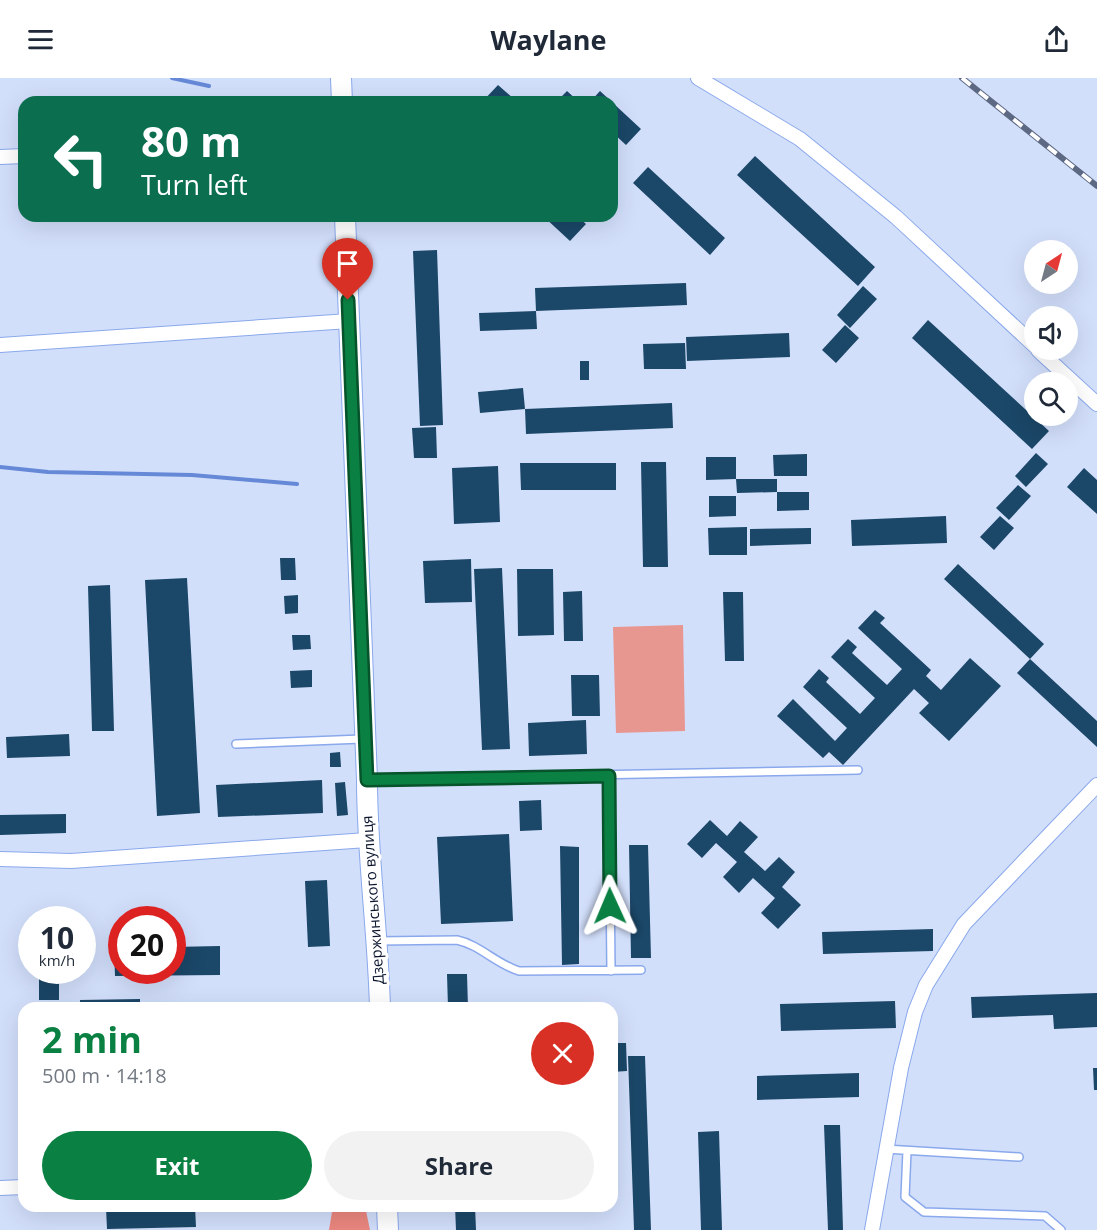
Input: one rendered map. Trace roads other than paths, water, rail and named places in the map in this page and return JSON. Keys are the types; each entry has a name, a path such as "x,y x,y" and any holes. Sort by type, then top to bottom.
{"main road":[{"path":"342,78 342,96"},
{"name":"Дзержинського вулиця","path":"345,222 367,780 367,840 378,941 380,1002"},
{"path":"387,1212 388,1230"}],"street":[{"path":"698,78 800,139 896,217 1024,336"},
{"path":"0,157 18,156"},
{"path":"0,345 349,321"},
{"path":"1049,360 1097,404"},
{"path":"872,1230 885,1149 915,1012 941,957 964,924 1097,785"},
{"path":"0,859 71,861 367,840"},
{"path":"0,1188 18,1187"}],"lane":[{"path":"236,744 365,739"},
{"path":"367,780 858,770"},
{"path":"609,776 611,971"},
{"path":"378,941 457,940 469,943 503,966 519,971 641,970"},
{"path":"885,1149 1019,1157"},
{"path":"907,1151 905,1197 924,1212 1045,1216 1061,1230"}],"waterway":[{"path":"172,78 209,86"},
{"path":"0,467 48,472 192,475 297,484"}],"railway":[{"path":"962,78 1097,186"}]}
